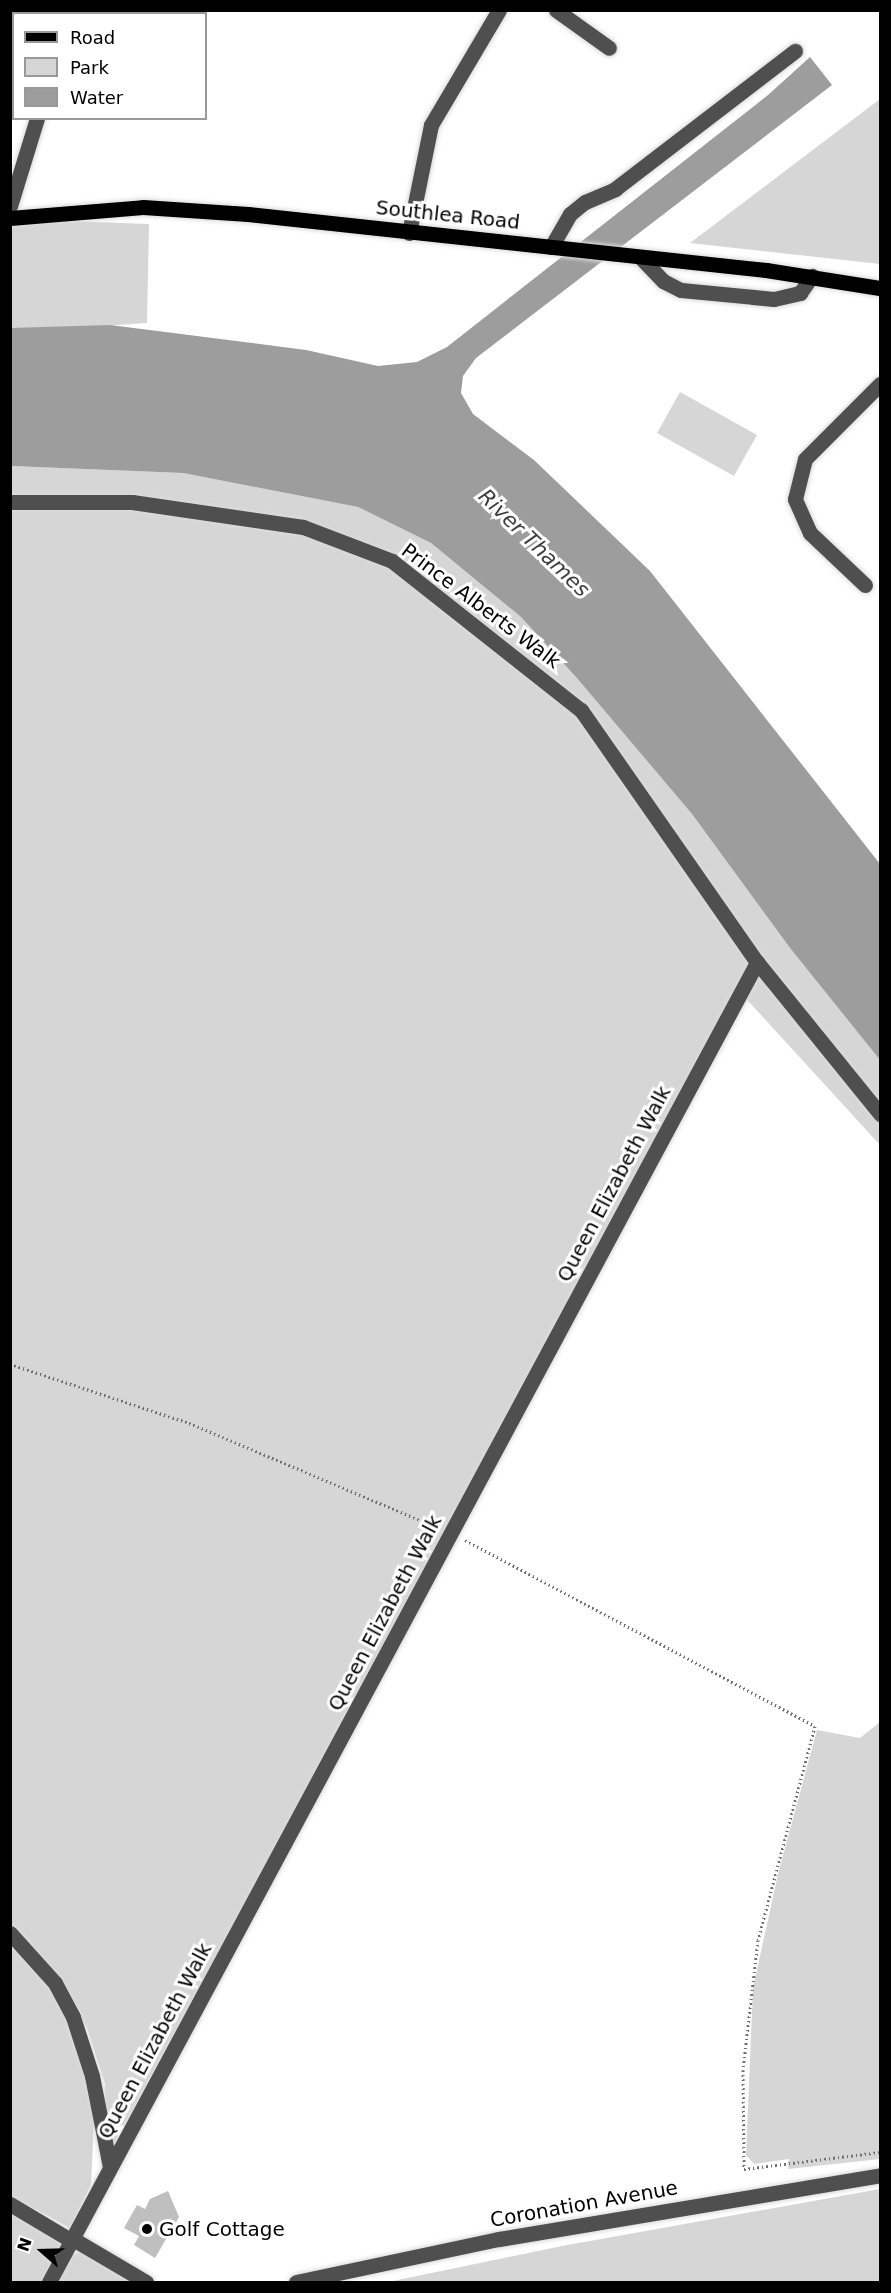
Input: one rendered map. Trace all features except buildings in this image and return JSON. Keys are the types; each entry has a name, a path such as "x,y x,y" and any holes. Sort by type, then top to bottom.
{"main road":[{"name":"Southlea Road","path":"10,218 143,207 248,214 812,276 880,288"}],"street":[{"path":"409,233 431,125 499,10"},
{"path":"556,10 609,48"},
{"path":"556,248 577,208 615,189 795,51"},
{"path":"10,206 36,120"},
{"path":"640,257 663,281 681,290 774,299 800,293 812,276"},
{"path":"865,585 810,533 795,499 805,459 880,384"},
{"name":"Prince Alberts Walk","path":"10,502 132,502 291,525 392,561 581,710 757,962 880,1114"},
{"name":"Queen Elizabeth Walk","path":"49,2283 757,962"},
{"path":"10,1933 45,1970 73,2017 92,2076 111,2167"},
{"name":"Coronation Avenue","path":"296,2283 500,2239 880,2175"},
{"path":"10,2204 146,2283"}],"path":[{"path":"10,1364 189,1423 451,1533 815,1726 758,1940 743,2070 744,2169 880,2152"}],"green space":[{"path":"880,99 880,264 690,243"},
{"path":"11,219 149,224 147,323 11,332"},
{"path":"680,392 757,435 734,476 657,433"},
{"path":"10,466 183,473 358,507 431,543 521,617 576,677 692,814 790,948 880,1060 880,1145 739,991 101,2168 105,2084 87,2028 36,1950 11,1926"},
{"path":"880,1722 880,2159 788,2169 789,2159 754,2164 746,2155 753,1988 778,1874 817,1730 860,1738"},
{"path":"10,1940 56,1992 95,2099 91,2185 70,2228 11,2196"},
{"path":"880,2189 880,2282 388,2282 562,2246"},
{"path":"11,2209 64,2241 42,2282 11,2282"},
{"path":"83,2252 133,2282 58,2282 71,2255"}],"water":[{"name":"River Thames","path":"810,57 832,85 476,358 463,376 461,393 473,414 534,460 650,571 880,864 880,1060 790,948 692,814 576,677 521,617 431,543 358,507 183,473 11,466 10,328 110,325 306,350 378,366 417,362 447,347 768,95"}],"place":[{"name":"Golf Cottage","path":"147,2229"}]}
